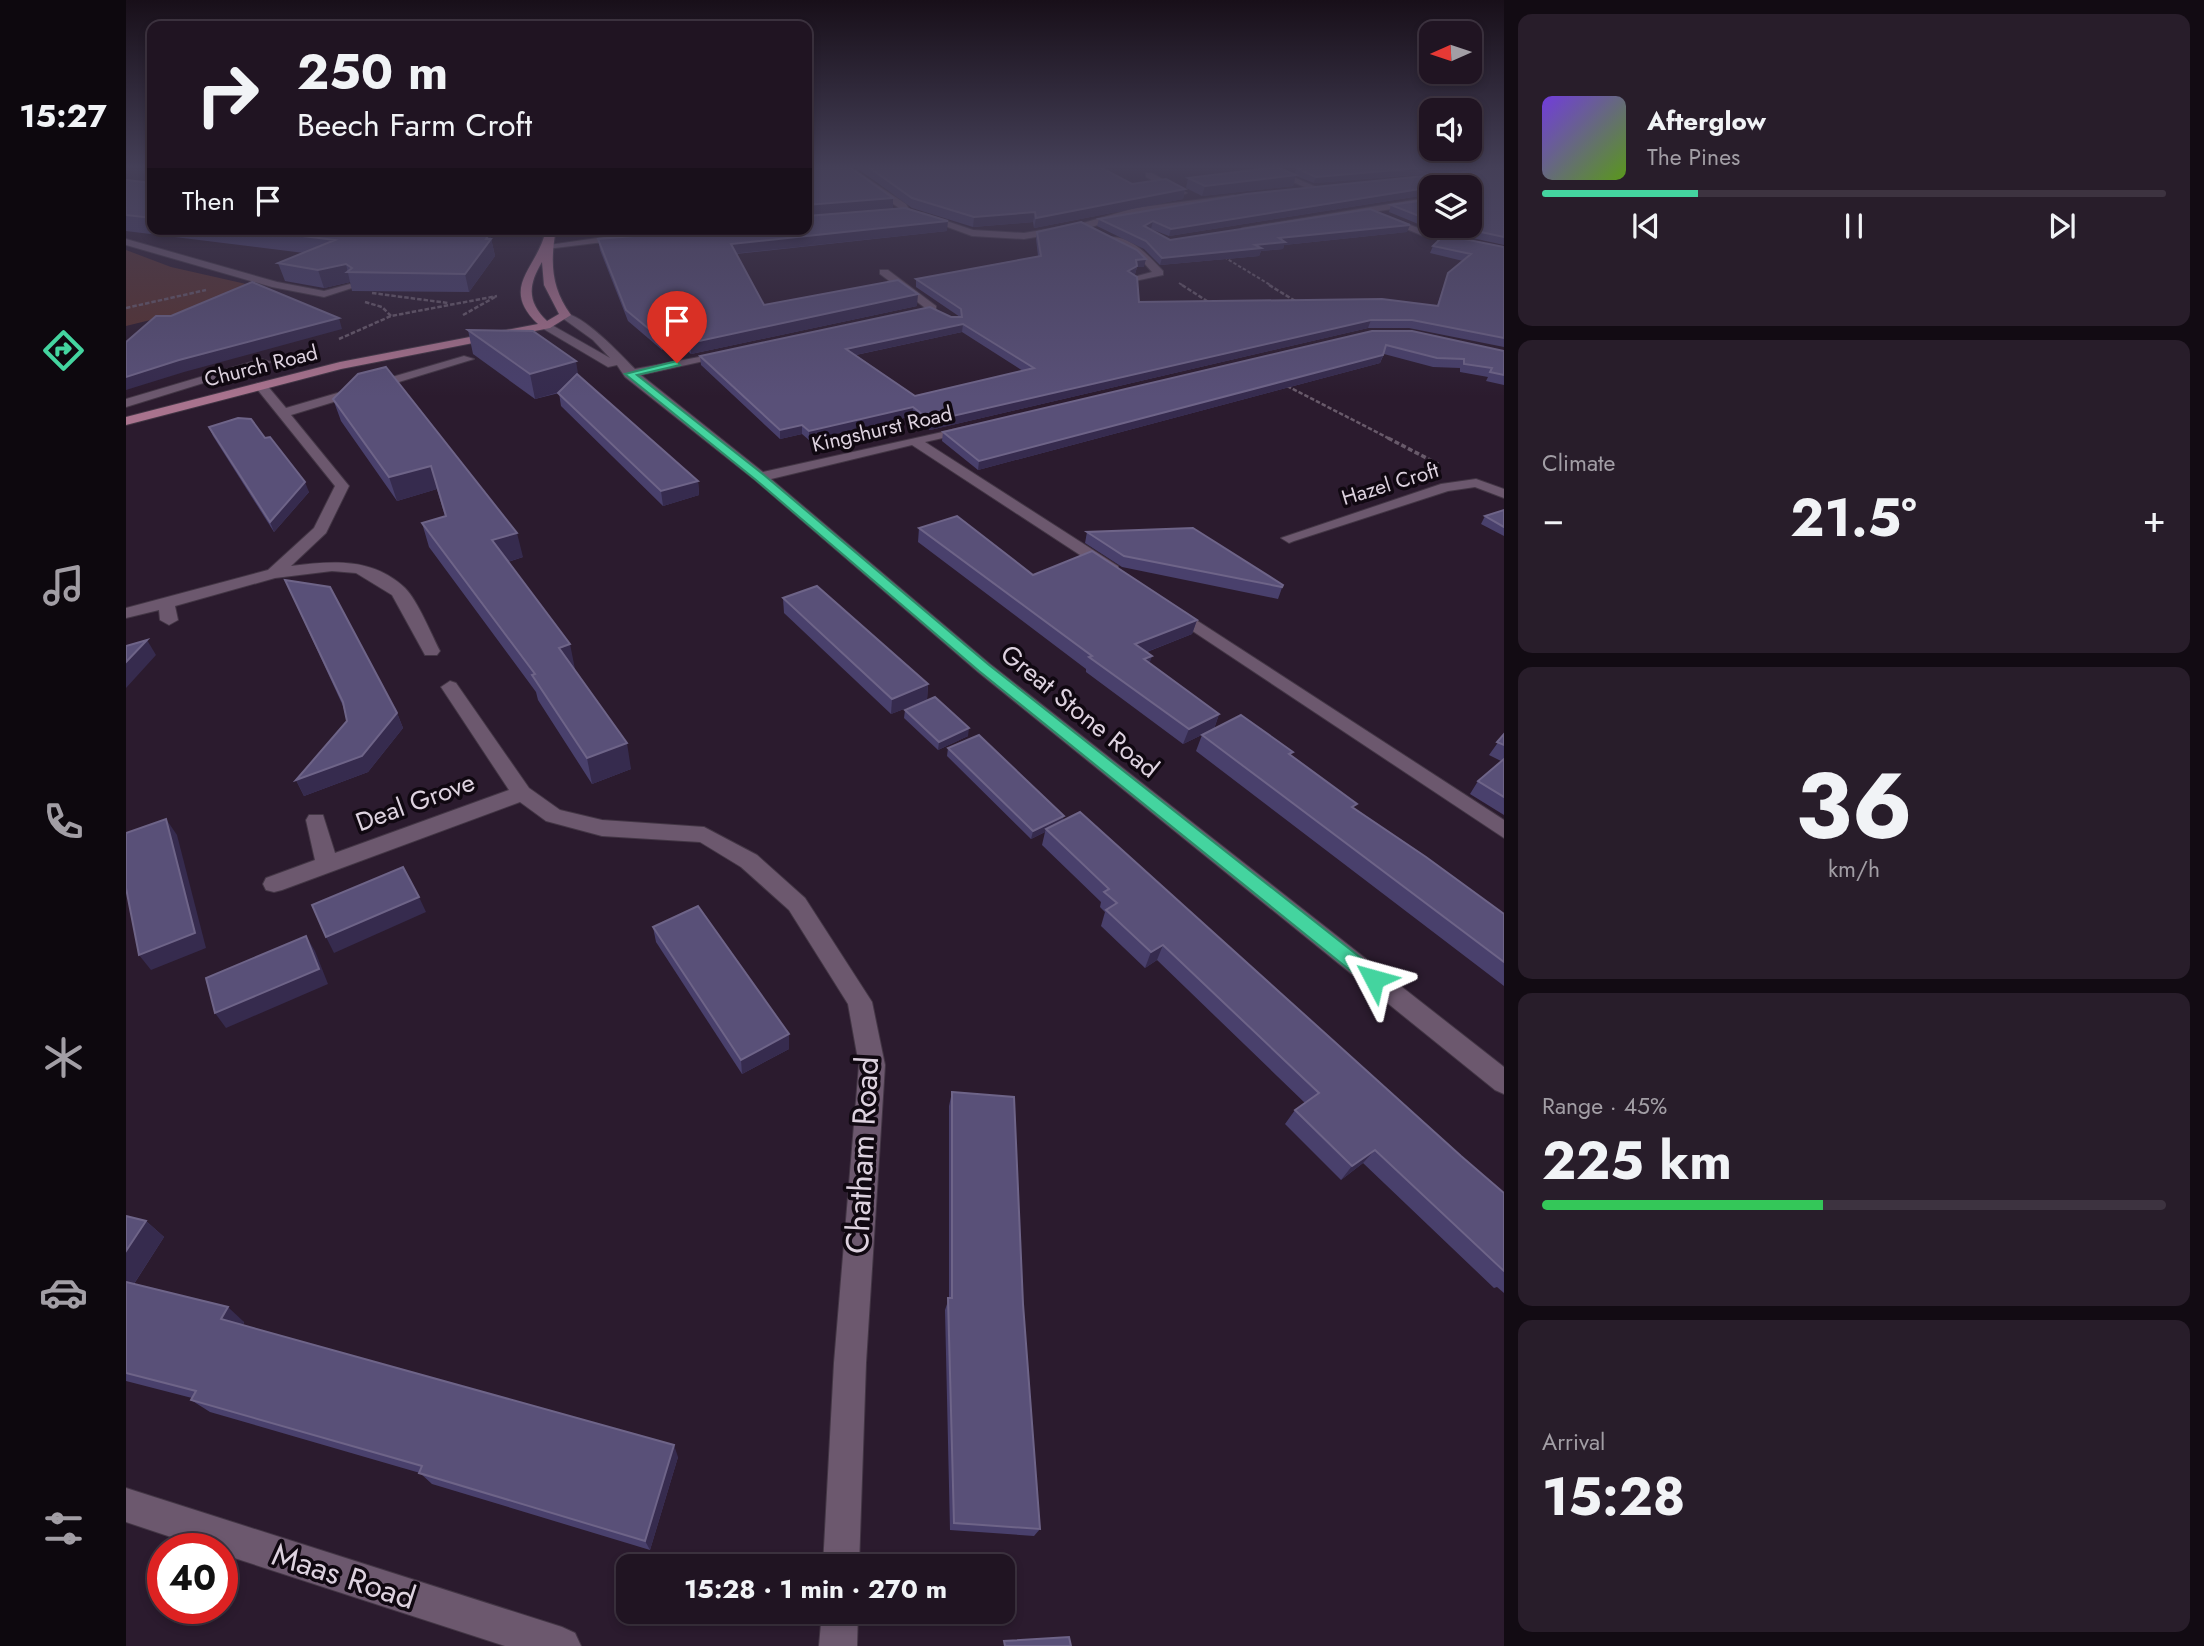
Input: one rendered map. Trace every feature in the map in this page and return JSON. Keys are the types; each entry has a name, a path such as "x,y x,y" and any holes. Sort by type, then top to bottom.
{"main road":[{"path":"548,243 545,276 556,304 565,316"},
{"path":"546,326 532,315 525,302 525,279 547,246"},
{"name":"Church Road","path":"126,421 406,351 532,315 565,316"},
{"name":"Church Road","path":"406,351 546,326 565,316"}],"street":[{"path":"129,243 251,278 324,294 350,287"},
{"path":"547,246 576,243"},
{"path":"1120,243 1140,253 1159,273 1134,280"},
{"path":"1468,243 1504,251"},
{"path":"884,272 915,298 943,314"},
{"path":"919,311 932,308"},
{"name":"Great Stone Road","path":"565,316 597,338 629,374"},
{"name":"Great Stone Road","path":"546,326 629,374 760,477 984,668 1504,1082"},
{"path":"629,374 745,349"},
{"path":"284,413 468,359"},
{"path":"126,403 265,362"},
{"path":"261,386 342,486 321,530 274,573"},
{"name":"Kingshurst Road","path":"760,477 980,426"},
{"path":"914,441 1131,582"},
{"name":"Hazel Croft","path":"1289,538 1446,487 1476,483 1504,494"},
{"path":"126,613 168,612 274,573 332,566 360,568 399,592 431,650"},
{"path":"1155,597 1504,830"},
{"name":"Chatham Road","path":"450,687 522,793 553,816 602,828 704,835 749,861 797,904 860,1002 872,1065 850,1363 842,1554"},
{"name":"Deal Grove","path":"274,884 522,793"},
{"name":"Deal Grove","path":"316,820 327,864"},
{"name":"Maas Road","path":"126,1505 562,1646"},
{"path":"838,1646 839,1624"}],"path":[{"path":"1216,251 1297,302"},
{"path":"1159,273 1171,272 1194,295 1217,307"},
{"path":"126,308 251,278"},
{"path":"350,287 406,300 447,303"},
{"path":"336,341 391,316 447,303 497,296"},
{"path":"1282,383 1476,483"}],"shaded area":[{"path":"126,250 171,267 272,290 126,326"}],"building":[{"path":"328,243 488,243 465,274 347,272 352,268 346,264 318,270 278,263"},
{"path":"600,243 742,243 731,244 764,305 898,280 918,294 690,343 681,334 661,339 626,310"},
{"path":"1039,243 1123,243 1137,250 1146,259 1136,260 1137,266 1128,271 1137,277 1139,302 1382,299 1438,306 1448,273 1471,254 1433,246 1436,243 1483,243 1504,247 1504,338 1412,320 1371,320 931,421 913,407 809,431 802,425 780,430 700,356 930,307 951,317 962,317 961,309 916,279 1041,256","holes":["963,324 1034,368 915,396 846,349"]},
{"path":"1148,243 1277,243 1255,245 1261,248 1162,258"},
{"path":"252,282 339,318 179,360 126,377 126,342 156,316 171,316"},
{"path":"468,330 533,331 576,361 530,374"},
{"path":"1372,331 1412,331 1504,351 1504,375 1490,372 1492,368 1464,364 1464,359 1437,358 1386,345 1383,355 979,461 943,432"},
{"path":"386,367 517,533 492,540 570,644 559,648 627,743 587,758 532,675 535,674 422,523 446,516 431,466 389,477 333,399 358,374"},
{"path":"577,374 698,481 661,491 558,393"},
{"path":"238,418 251,419 265,438 270,437 305,482 270,522 209,427"},
{"path":"1504,510 1504,527 1485,516"},
{"path":"957,516 1033,575 1092,551 1197,620 1135,644 1152,656 1144,659 1219,714 1189,729 919,528"},
{"path":"1193,528 1283,585 1282,587 1124,556 1087,532"},
{"path":"285,580 330,587 397,713 362,756 296,780 347,721 343,702"},
{"path":"817,586 928,684 892,699 783,598"},
{"path":"147,640 126,662 126,646"},
{"path":"935,697 969,728 939,742 905,710"},
{"path":"1241,715 1293,752 1289,754 1357,804 1352,807 1504,914 1504,962 1202,735"},
{"path":"1504,734 1504,745 1497,742"},
{"path":"979,735 1064,816 1033,831 948,748"},
{"path":"1504,759 1504,797 1478,781"},
{"path":"1080,812 1504,1193 1504,1271 1375,1150 1352,1166 1295,1110 1319,1093 1163,945 1151,952 1106,910 1117,903 1104,892 1109,889 1046,829"},
{"path":"166,819 195,933 139,955 126,888 126,833"},
{"path":"403,867 419,897 326,937 312,905"},
{"path":"698,906 789,1034 741,1060 653,927"},
{"path":"306,936 319,969 215,1013 206,978"},
{"path":"952,1092 1014,1097 1023,1304 1040,1529 954,1523 948,1298 952,1298"},
{"path":"126,1216 146,1221 126,1251"},
{"path":"126,1282 228,1307 221,1319 674,1445 645,1541 419,1473 422,1466 191,1400 196,1391 126,1373"},
{"path":"1069,1637 1071,1646 1005,1646 1004,1641"}],"route":[{"path":"677,363 629,374 760,477 984,668 1374,979"}]}
